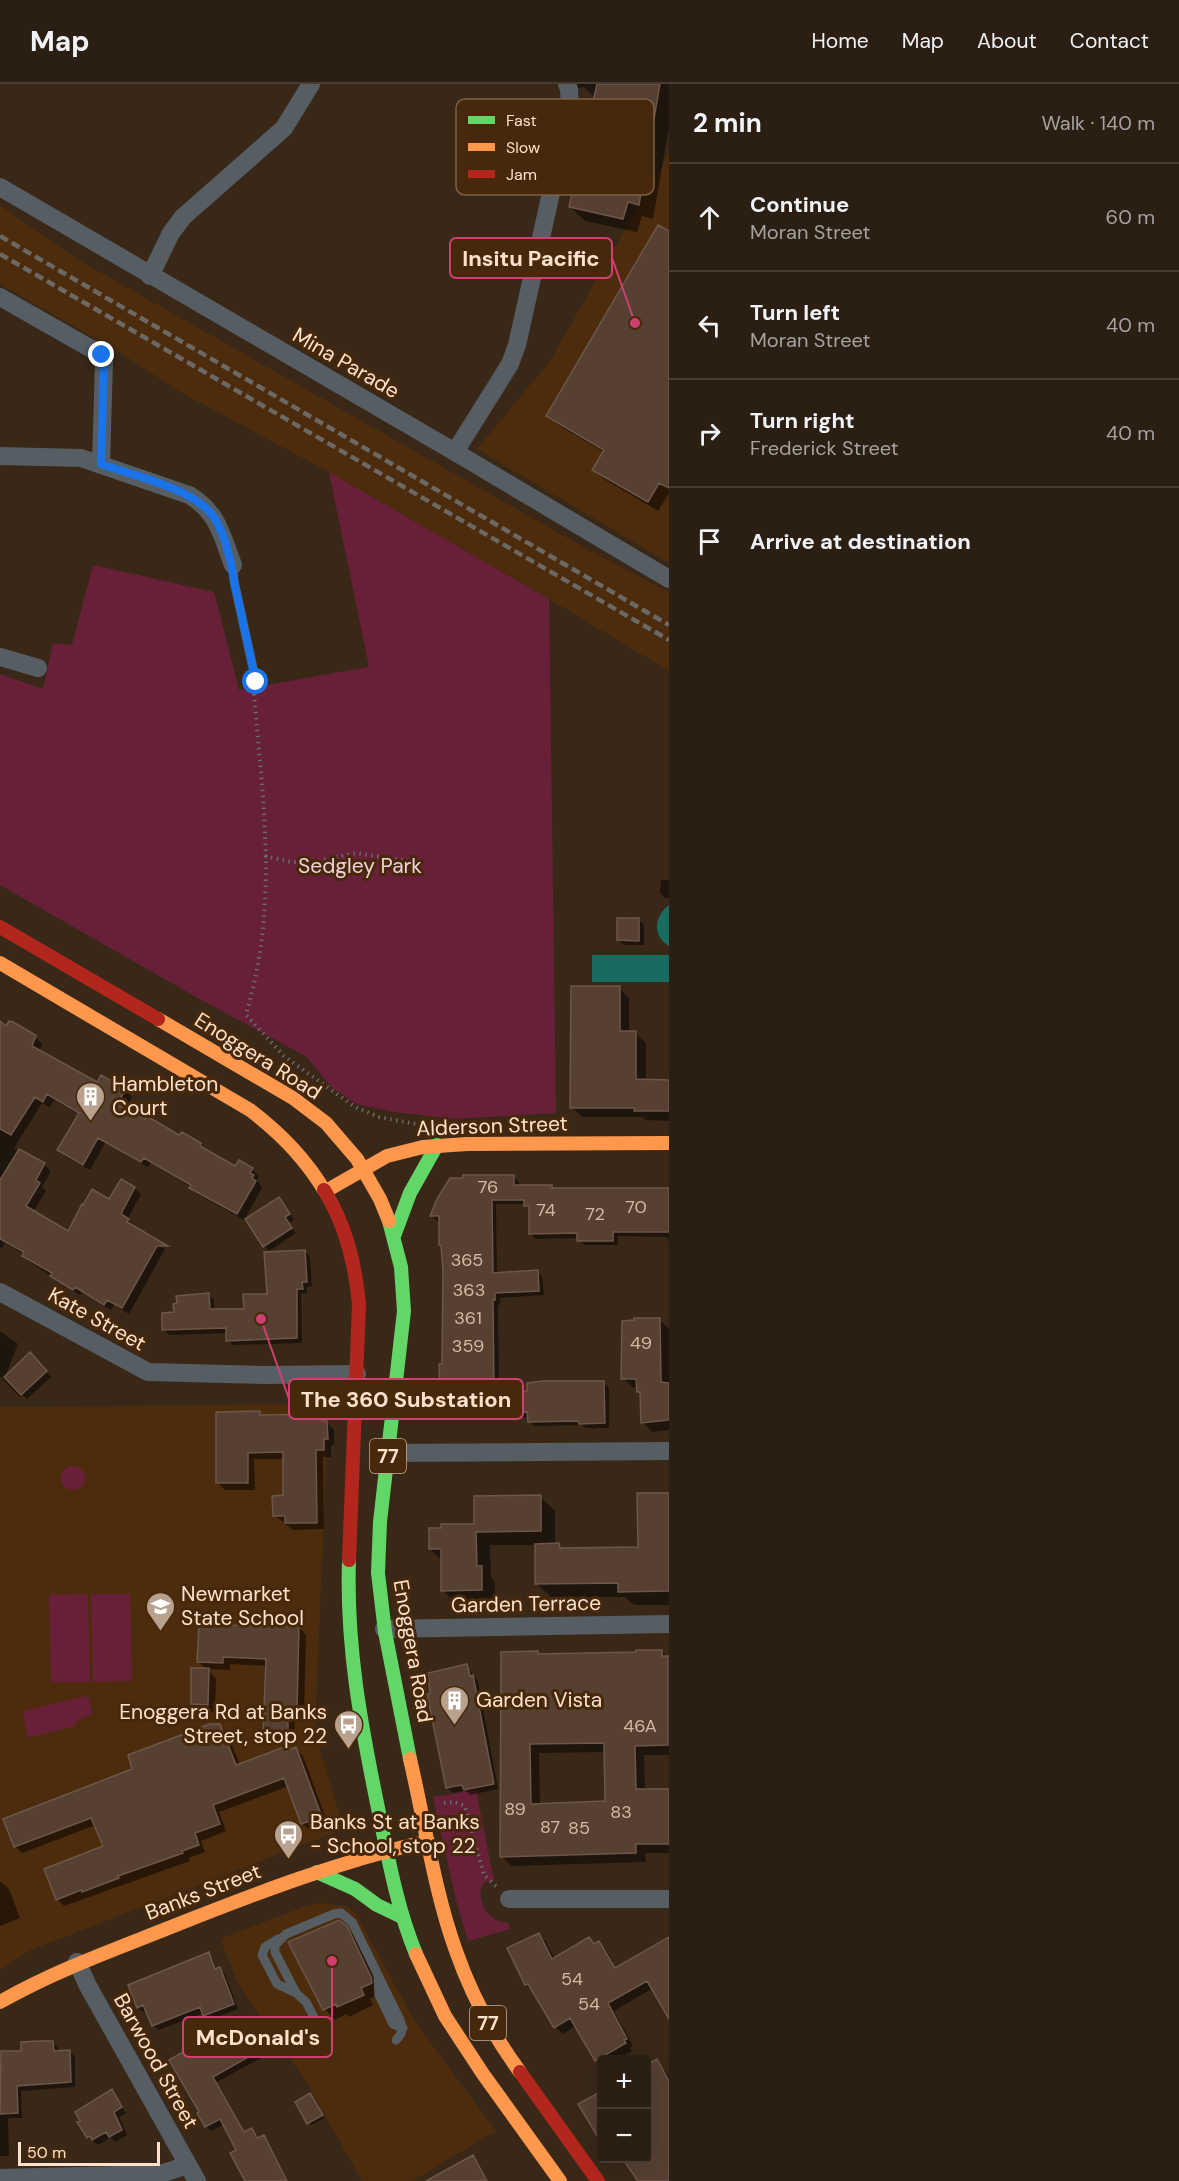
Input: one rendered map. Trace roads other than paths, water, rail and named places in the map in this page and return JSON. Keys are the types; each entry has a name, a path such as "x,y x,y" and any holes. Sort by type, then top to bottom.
{"main road":[{"name":"Enoggera Road","path":"0,927 293,1098 324,1122 363,1168 380,1199 394,1236 402,1270 404,1304 379,1549 380,1604 428,1841 450,1935 473,1994 504,2049 598,2181"},
{"name":"77","path":"0,963 261,1118 291,1145 326,1191 348,1239 356,1272 359,1304 349,1569 350,1644 363,1737 402,1917 420,1966 445,2016 483,2074 560,2181"},
{"name":"Alderson Street","path":"326,1191 363,1168 397,1152 437,1145 669,1143"},
{"path":"394,1236 410,1193 437,1145"},
{"name":"Banks Street","path":"0,2002 34,1982 77,1962 316,1872 386,1849 428,1841"},
{"path":"316,1872 355,1889 377,1905 402,1917"}],"street":[{"path":"150,276 171,232 183,217 284,128 311,84"},
{"path":"567,84 570,89 570,99"},
{"name":"Mina Parade","path":"0,187 669,579"},
{"path":"455,452 510,364 517,345 551,195"},
{"path":"0,297 102,355 104,361 101,464"},
{"path":"0,456 70,457 101,464 196,499 214,518 233,565"},
{"path":"0,657 38,668"},
{"name":"Kate Street","path":"0,1292 148,1372 265,1376 357,1374"},
{"path":"389,1453 669,1451"},
{"name":"Garden Terrace","path":"384,1629 669,1624"},
{"path":"509,1899 669,1899"},
{"name":"Barwood Street","path":"77,1962 88,1986 197,2181"},
{"path":"0,2178 160,2174 188,2165"}],"lane":[{"path":"233,565 234,581 256,682"},
{"path":"297,1993 277,1984 262,1955 265,1947 279,1938 341,1913 352,1922 378,1974 379,1995 393,2024 403,2028 396,2040"},
{"path":"279,1938 275,1945 275,1952 297,1993 306,2002 318,2025"}],"water":[{"path":"669,905 669,946 660,937 657,926 660,915"},
{"path":"592,955 669,955 669,982 592,982"}],"railway":[{"path":"0,236 669,625"},
{"path":"0,254 669,640"}],"place":[{"name":"Insitu Pacific","path":"635,323"},
{"name":"Hambleton Court","path":"91,1122"},
{"name":"The 360 Substation","path":"261,1319"},
{"name":"Newmarket State School","path":"160,1632"},
{"name":"Garden Vista","path":"455,1726"},
{"name":"Enoggera Rd at Banks Street, stop 22","path":"348,1750"},
{"name":"Banks St at Banks - School, stop 22","path":"289,1860"},
{"name":"McDonald's","path":"332,1961"}],"park label":[{"name":"Sedgley Park","path":"360,866"}]}
